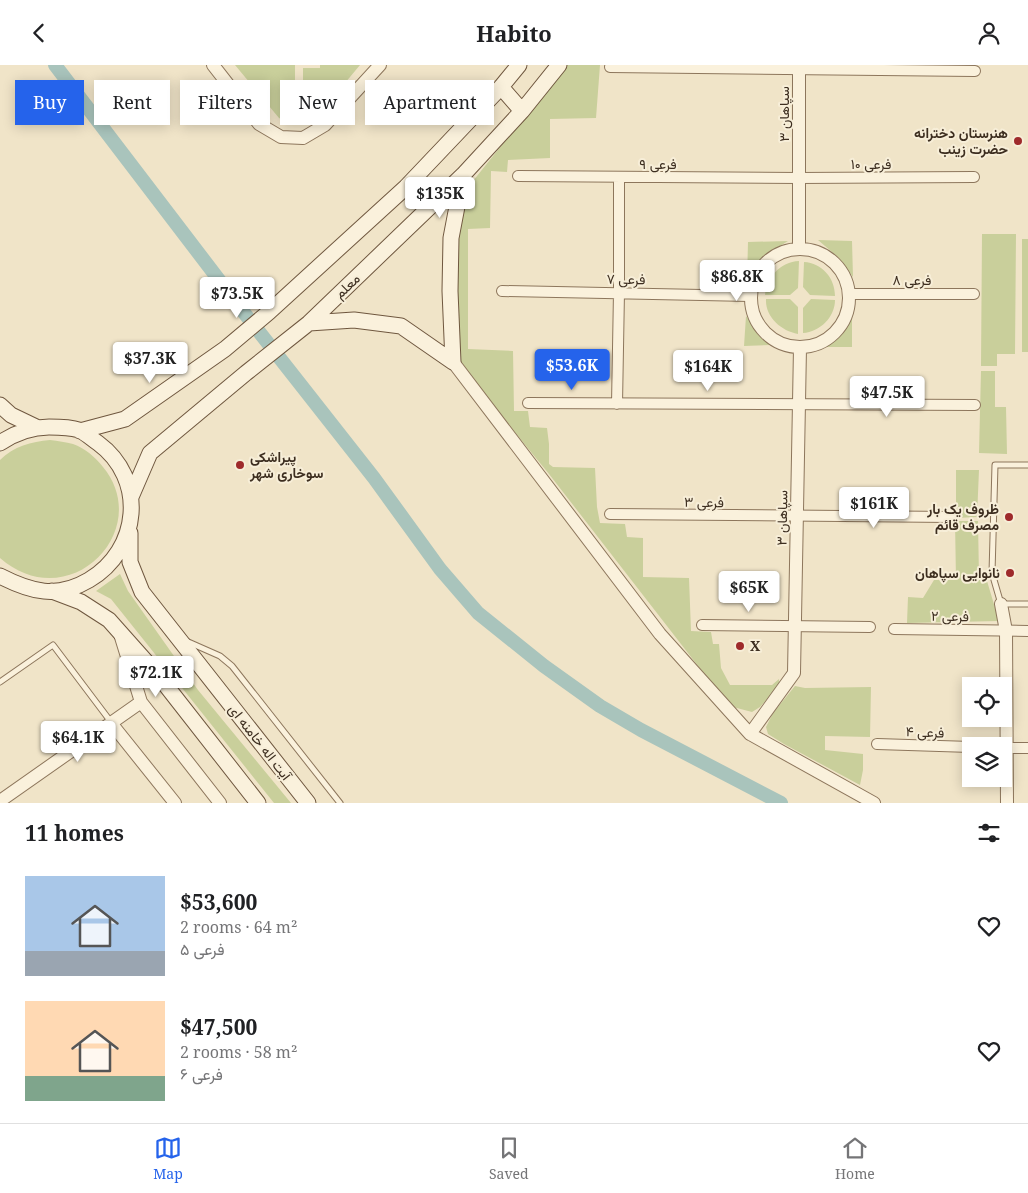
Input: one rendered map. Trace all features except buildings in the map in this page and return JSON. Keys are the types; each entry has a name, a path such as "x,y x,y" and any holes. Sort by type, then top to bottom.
{"main road":[{"path":"80,431 125,419 225,349 269,313 406,187 501,87 519,65"},
{"name":"معلم","path":"131,497 150,453 287,339 309,323 463,175 522,111 559,65"},
{"path":"501,87 522,111"},
{"path":"453,362 450,291 451,238 463,175"},
{"path":"309,323 354,320 401,326 453,362"},
{"path":"0,405 11,415 36,427"},
{"path":"0,443 12,435 36,427 62,427 80,431 108,450 123,472 131,497"},
{"name":"آیت اله خامنه ای","path":"131,497 130,562 142,592 308,803"},
{"path":"0,576 22,587 37,591 52,591 79,586 102,572 120,552 130,526"},
{"path":"0,588 22,587"},
{"path":"52,591 81,602 109,620 157,674 258,803"}],"street":[{"path":"213,65 260,124 281,137 303,138 325,125 380,65"},
{"path":"610,67 975,71"},
{"name":"سپاهان ۳","path":"799,69 799,248"},
{"name":"فرعی ۹","path":"518,176 799,178"},
{"name":"فرعی ۱۰","path":"799,178 974,177"},
{"path":"617,404 619,178"},
{"path":"799,248 814,250 833,261 846,279 850,294 848,310 842,325 831,337 816,345 800,347 785,345 770,338 759,326 752,312 750,296 753,281 760,268 771,258 784,251 799,248"},
{"name":"فرعی ۷","path":"502,291 750,296"},
{"name":"فرعی ۸","path":"850,294 974,294"},
{"name":"سپاهان ۳","path":"750,734 794,673 800,347"},
{"path":"453,362 660,635 750,734 874,803"},
{"path":"528,403 975,405"},
{"name":"فرعی ۳","path":"610,514 797,517"},
{"path":"797,517 951,517"},
{"path":"1001,604 1006,631 1005,737"},
{"path":"702,625 870,627"},
{"name":"فرعی ۲","path":"894,629 1028,631"},
{"path":"119,632 141,703 220,803"},
{"path":"0,801 141,703"},
{"path":"111,723 175,803"},
{"name":"فرعی ۴","path":"877,744 962,747"},
{"path":"1012,748 1028,748"},
{"path":"1006,787 1007,803"}],"lane":[{"path":"1028,465 995,465 992,573 1001,604 1028,604"},
{"path":"177,637 220,656 232,666 340,803"},
{"path":"0,682 53,645 111,723"}],"green space":[{"path":"235,65 295,65 295,80 280,80 280,118 270,107 270,80 247,80"},
{"path":"320,65 360,65 348,80 303,80 303,68 320,68"},
{"path":"566,65 600,65 596,118 550,119 550,158 508,160 507,172 491,171 490,228 468,229 468,349 513,351 514,411 528,411 530,427 547,428 549,464 553,467 595,468 597,507 600,523 625,524 627,537 643,538 643,577 689,578 691,631 711,632 713,644 719,644 721,668 730,685 772,685 779,679 779,686 760,707 752,712 733,707 712,684 549,474 457,362 457,232 469,186"},
{"path":"982,234 1016,234 1015,354 997,354 997,366 981,366"},
{"path":"1022,239 1028,239 1028,352 1022,352"},
{"path":"818,240 852,241 853,277 839,258"},
{"path":"788,241 765,259 747,281 748,242"},
{"path":"799,261 798,288 790,295 765,295 768,282 780,267"},
{"path":"804,262 822,268 833,283 835,296 810,295 803,287"},
{"path":"766,299 790,299 798,307 798,334 786,330 775,322 768,312"},
{"path":"811,299 835,300 832,312 825,323 815,330 803,333 803,308"},
{"path":"852,313 852,347 822,347 842,329"},
{"path":"746,316 757,331 771,345 744,346"},
{"path":"981,371 995,371 995,407 1006,407 1007,454 979,453"},
{"path":"50,440 82,448 100,463 116,491 119,516 111,539 97,559 77,572 53,578 26,574 0,558 0,460 11,451 23,446"},
{"path":"956,470 979,470 977,517 956,518"},
{"path":"955,521 978,521 979,578 987,581 999,621 907,623 908,597 923,598 934,580 956,580"},
{"path":"120,574 128,591 198,690 291,803 274,803 111,599 96,591"},
{"path":"795,686 805,688 871,687 870,737 825,736 825,750 863,754 863,770 860,785 768,734 766,727 773,713"}],"waterway":[{"path":"55,65 245,314 374,478 440,569 478,613 544,666 600,706 641,730 781,803"}],"place":[{"name":"هنرستان دخترانه حضرت زینب","path":"1018,141"},
{"name":"پیراشکی سوخاری شهر","path":"240,465"},
{"name":"ظروف یک بار مصرف قائم","path":"1009,517"},
{"name":"نانوایی سپاهان","path":"1010,573"},
{"name":"X","path":"740,646"}]}
